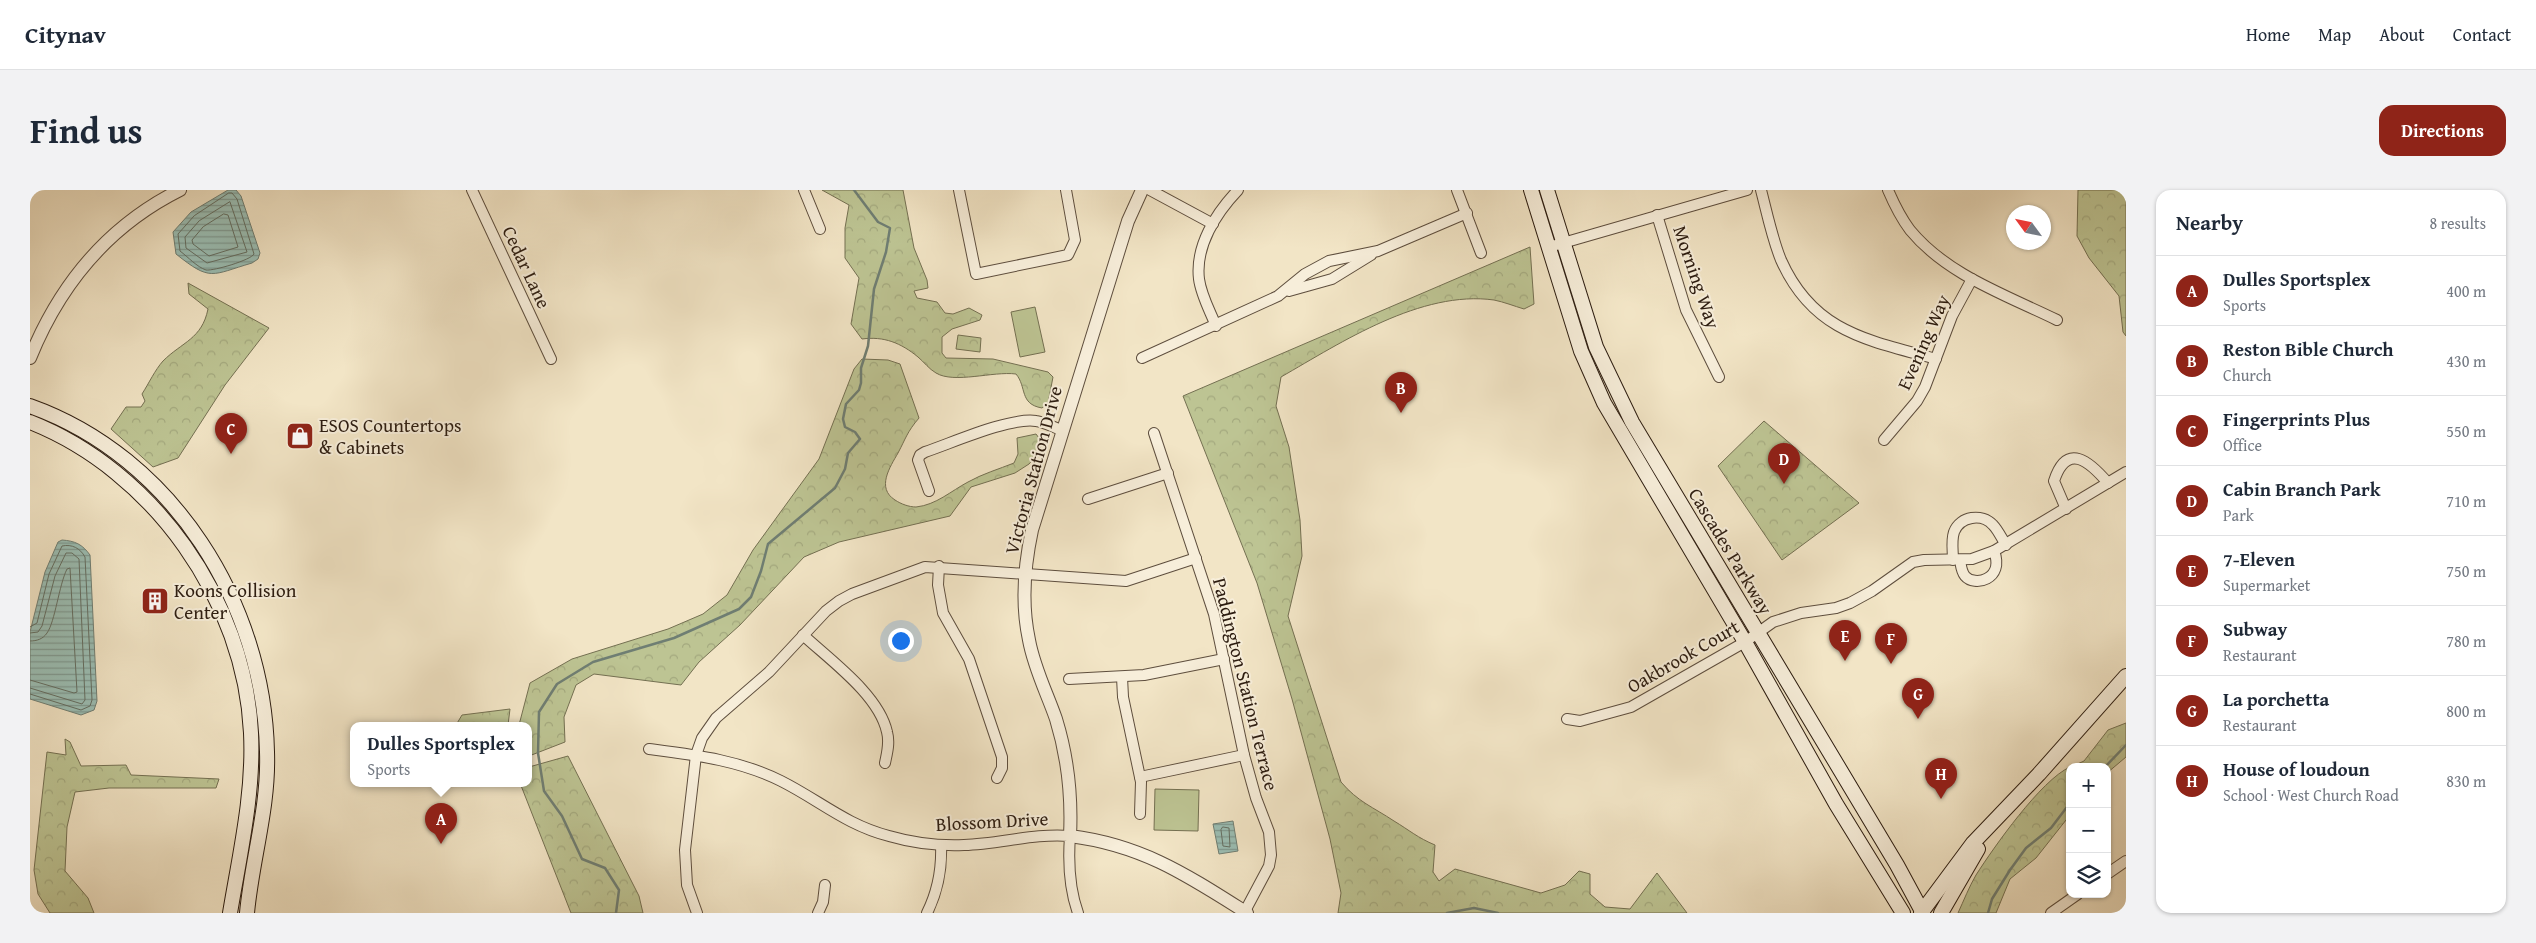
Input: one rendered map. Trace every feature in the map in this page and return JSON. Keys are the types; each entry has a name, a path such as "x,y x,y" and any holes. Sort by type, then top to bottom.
{"main road":[{"name":"Cascades Parkway","path":"1531,190 1575,332 1596,386 1623,437 1745,642 1833,798 1903,913"},
{"name":"Cascades Parkway","path":"1547,190 1565,242 1596,347 1632,422 1897,865 1922,913"},
{"path":"30,406 62,420 92,437 116,453 152,484 198,538 216,566 238,608 260,679 266,720 267,753 265,802 247,913"},
{"path":"30,422 87,452 143,498 182,543 205,578 224,614 241,667 251,731 250,789 230,913"},
{"path":"1922,913 1961,856 2126,676"},
{"path":"1941,913 1982,841 2014,800"}],"street":[{"path":"30,358 59,299 83,265 132,218 180,190"},
{"name":"Cedar Lane","path":"472,190 550,359"},
{"path":"804,190 820,229"},
{"path":"959,190 976,274 1068,255 1075,240 1066,190"},
{"name":"Victoria Station Drive","path":"1078,913 1071,886 1069,867 1070,796 1068,769 1055,719 1040,680 1028,639 1025,573 1032,530 1061,430 1128,221 1142,190"},
{"path":"1150,190 1213,224"},
{"path":"1216,326 1202,292 1198,267 1203,243 1213,224 1238,190"},
{"path":"1458,190 1481,253"},
{"path":"1549,247 1747,190"},
{"path":"1761,190 1780,258 1800,293 1815,309 1846,332 1870,341 1936,359"},
{"path":"1888,190 1910,230 1933,254 1972,279 2057,320"},
{"path":"1142,358 1216,326 1278,296 1332,279 1378,251 1467,212"},
{"name":"Morning Way","path":"1657,216 1686,310 1719,376"},
{"path":"1278,296 1305,274 1329,261 1378,251"},
{"name":"Evening Way","path":"1884,440 1917,401 1925,387 1952,316 1972,279"},
{"path":"929,491 918,460 920,455 925,452 1010,423 1026,420 1038,421 1061,430"},
{"name":"Paddington Station Terrace","path":"1154,433 1214,614 1244,755 1256,798 1269,832 1271,844 1269,866 1245,912"},
{"path":"2066,509 2054,481 2058,470 2066,462 2078,458 2084,460 2095,468 2108,483"},
{"name":"Oakbrook Court","path":"1567,720 1580,721 1632,707 1745,642 1773,622 1786,617 1850,603 1913,562 1956,560 1994,551 2126,472"},
{"path":"1088,499 1168,473"},
{"path":"1994,551 1998,561 1997,569 1989,578 1972,580 1968,578 1956,560 1954,534 1957,526 1969,518 1981,518 1993,525 2006,545"},
{"path":"697,913 687,885 685,868 687,826 696,755 702,738 716,718 769,672 826,611 852,594 912,570 939,566 1126,581 1196,558"},
{"path":"939,566 938,586 943,614 969,659 1002,757 1002,768 997,778"},
{"path":"804,635 862,690 872,702 887,732 888,748 884,763"},
{"path":"1069,679 1144,675 1224,659"},
{"path":"1122,676 1123,697 1140,777 1140,814"},
{"name":"Blossom Drive","path":"649,749 720,759 761,772 797,790 829,811 868,829 913,842 941,845 979,844 1046,835 1070,836 1116,844 1157,859 1245,912"},
{"path":"1140,777 1244,755"},
{"path":"927,913 940,873 941,845"},
{"path":"2111,871 2126,861"},
{"path":"818,913 823,902 825,885"},
{"path":"2051,913 2072,898"}],"green space":[{"path":"822,190 903,190 914,248 927,280 928,288 914,291 917,298 937,302 945,313 953,314 969,308 982,315 980,320 952,329 942,337 942,353 946,358 993,359 1048,372 1053,377 1048,403 1042,408 1030,403 1016,374 963,377 944,376 933,371 918,357 899,344 878,339 862,339 851,324 859,278 845,258 845,228 849,205"},
{"path":"2078,190 2126,190 2126,336 2123,332 2119,296 2089,258 2077,236"},
{"path":"1530,247 1534,304 1524,309 1494,300 1466,299 1438,303 1383,322 1281,377 1276,406 1289,447 1300,520 1302,556 1288,616 1341,782 1366,804 1435,845 1433,872 1439,881 1455,869 1541,893 1565,885 1579,871 1590,874 1590,894 1605,907 1630,909 1657,873 1687,913 1338,913 1341,893 1330,839 1292,699 1257,583 1183,396"},
{"path":"188,283 269,328 225,385 178,458 153,467 111,429 126,407 141,407 145,401 142,394 163,361 196,334 201,327 208,309 189,294"},
{"path":"1035,307 1045,352 1020,357 1011,312"},
{"path":"958,335 981,338 980,352 956,349"},
{"path":"862,359 888,360 900,364 919,418 907,435 886,477 886,490 889,495 900,503 916,507 930,504 973,479 1014,463 1018,454 1017,438 1036,434 1042,442 1039,453 1029,464 1015,473 971,487 950,516 839,542 804,557 740,625 699,662 681,685 594,674 576,685 564,717 565,742 532,755 532,722 520,722 530,683 572,659 668,629 703,614 727,595 753,550 819,459 854,369"},
{"path":"1764,421 1859,503 1782,560 1718,466"},
{"path":"510,709 508,722 458,722 462,715"},
{"path":"2126,723 2126,757 2111,770 2111,763 2080,763 2084,761 2108,730"},
{"path":"65,739 70,742 81,766 126,765 131,775 219,779 216,788 109,788 75,792 67,827 65,871 88,898 94,913 50,913 38,894 34,870 47,752 66,755"},
{"path":"568,756 639,896 643,913 571,913 522,787 532,787 532,766"},
{"path":"2066,769 2066,820 2036,858 2010,879 1996,913 1958,913 1976,875 1994,848 2019,815 2058,774"},
{"path":"1155,789 1199,790 1198,831 1154,830"}],"water":[{"path":"228,190 236,190 241,196 260,253 258,259 252,263 212,274 197,269 176,254 173,232 191,212"},
{"path":"62,540 78,544 90,555 97,701 94,710 81,715 30,699 30,632 45,572 58,542"},
{"path":"1233,821 1238,851 1219,854 1213,824"}],"waterway":[{"path":"616,913 619,890 605,868 582,859 562,816 544,791 538,753 539,712 557,684 593,662 674,638 739,609 751,597 761,571 768,544 835,488 845,469 848,453 860,439 855,432 845,427 843,419 846,404 859,390 861,383 861,368 868,346 874,289 886,252 890,228 878,222 854,190"},
{"path":"2109,763 2126,745"},
{"path":"1988,913 1992,899 2026,848 2051,828 2066,808"},
{"path":"1447,913 1474,908 1498,913"}],"place":[{"name":"Reston Bible Church","path":"1401,413"},
{"name":"ESOS Countertops & Cabinets","path":"300,436"},
{"name":"Fingerprints Plus","path":"231,454"},
{"name":"Cabin Branch Park","path":"1784,484"},
{"name":"Koons Collision Center","path":"155,601"},
{"name":"7-Eleven","path":"1845,661"},
{"name":"Subway","path":"1891,664"},
{"name":"La porchetta","path":"1918,719"},
{"name":"House of loudoun","path":"1941,799"},
{"name":"Dulles Sportsplex","path":"441,844"}]}
